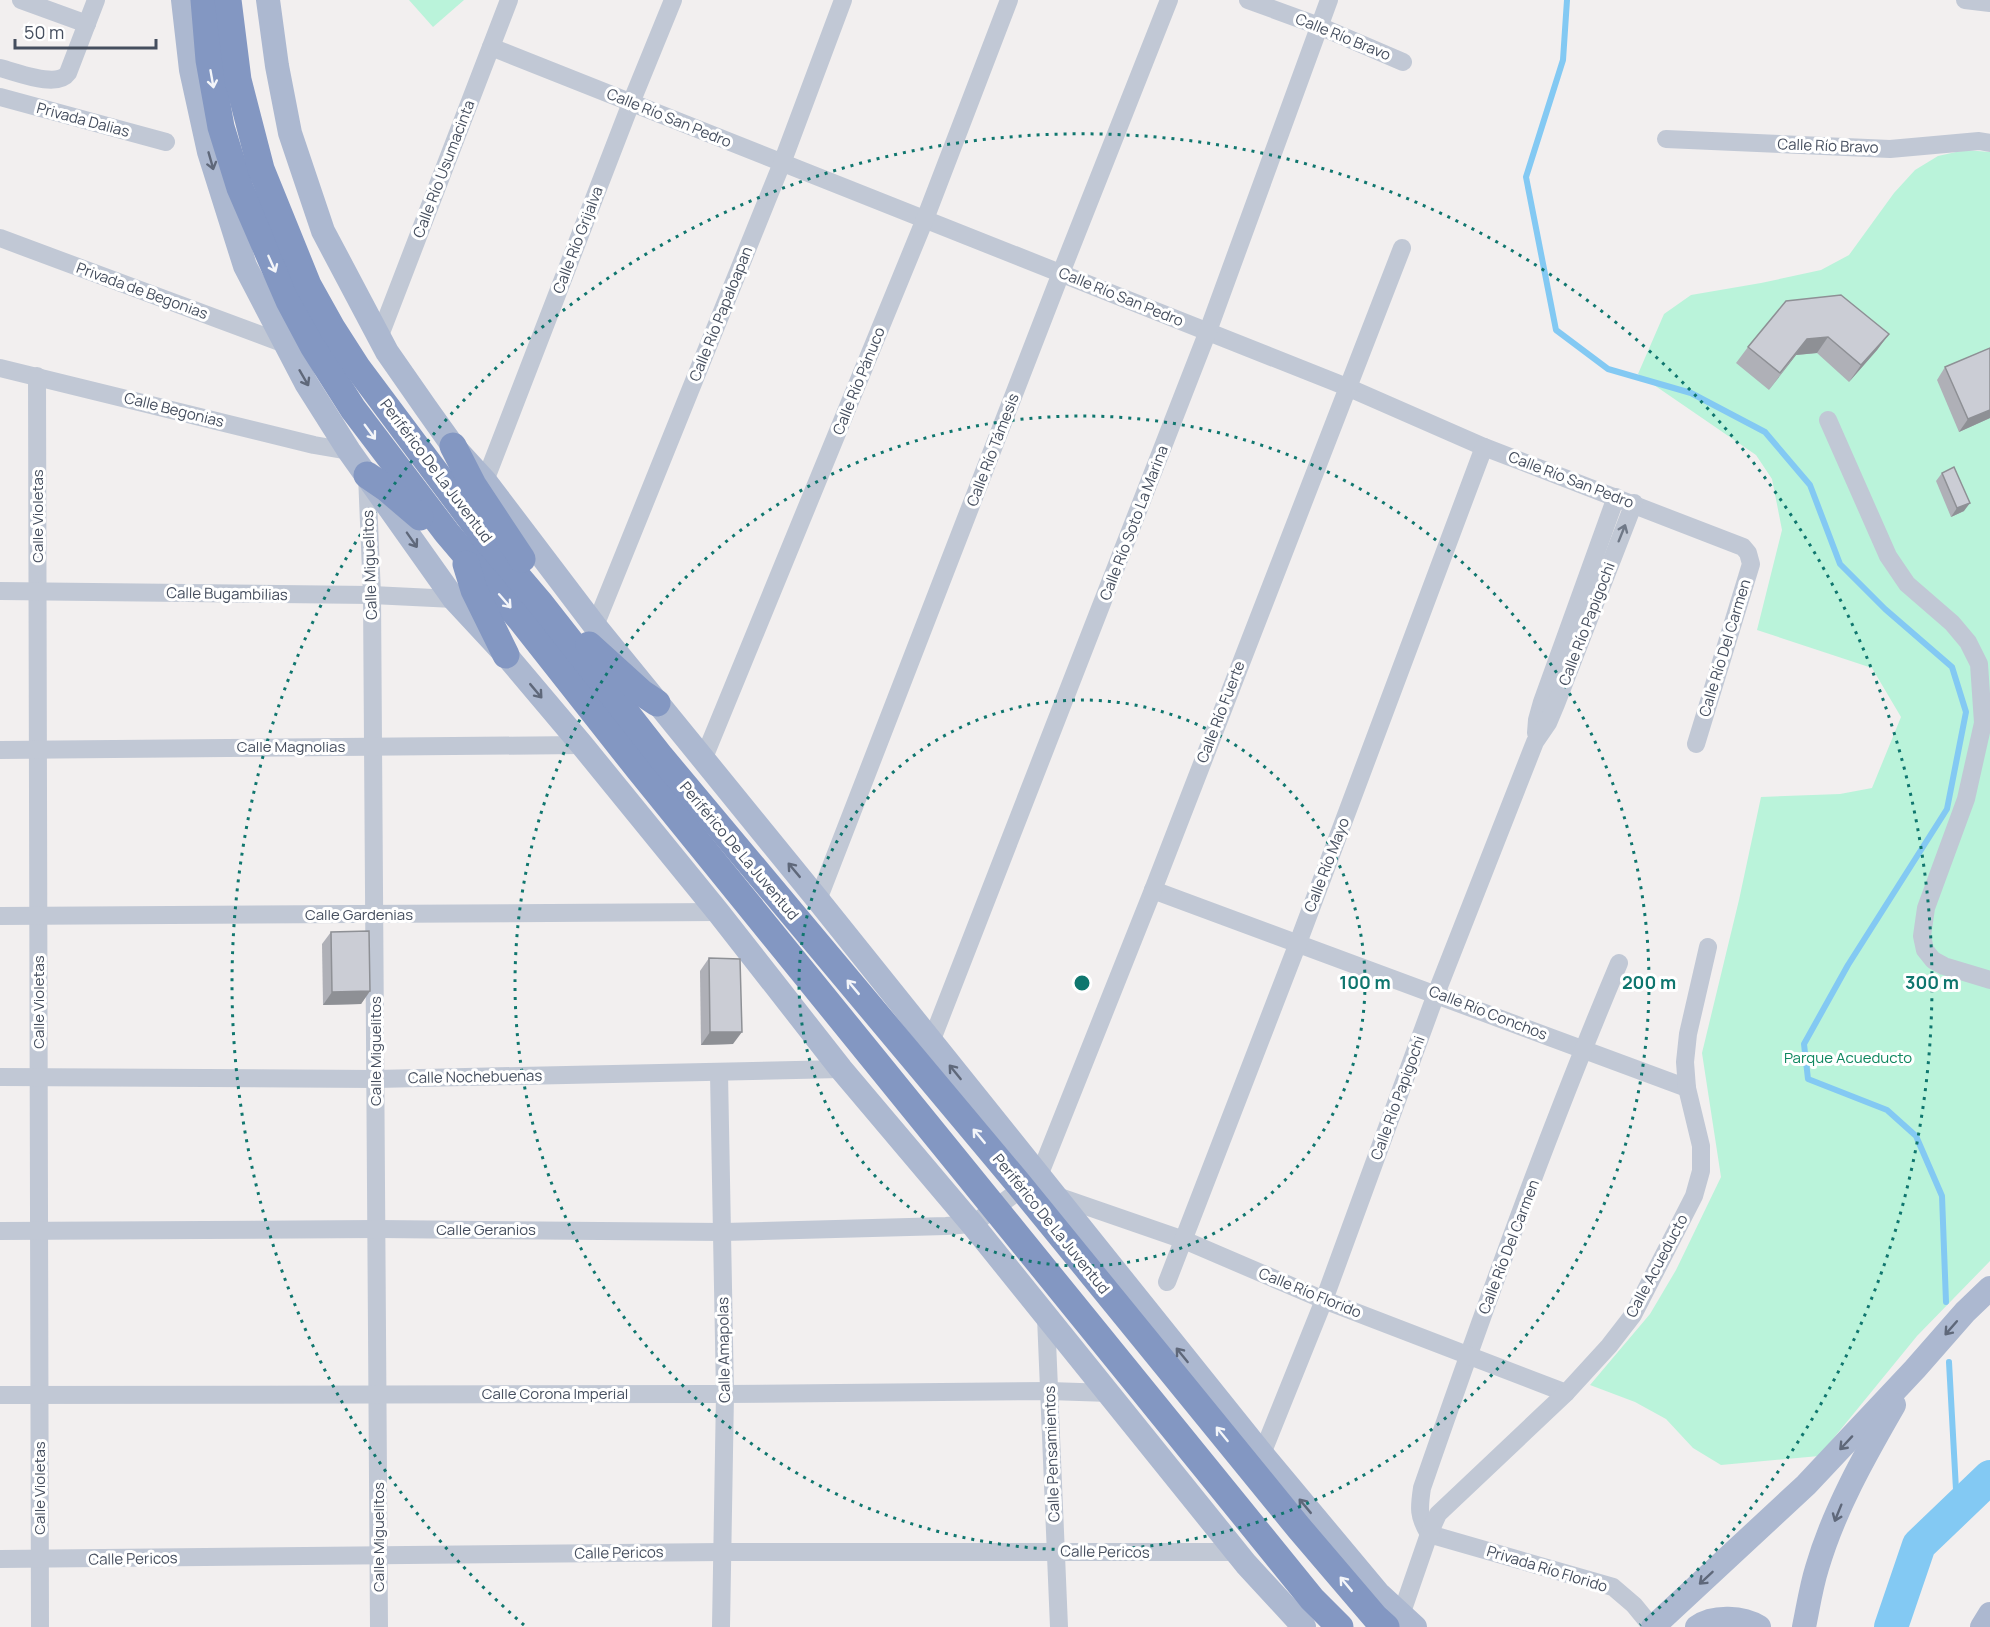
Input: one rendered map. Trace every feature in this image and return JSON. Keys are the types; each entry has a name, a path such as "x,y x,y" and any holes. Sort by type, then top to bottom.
{"highway":[{"name":"Periférico De La Juventud","path":"204,0 209,60 221,127 240,188 289,301 313,346 353,409 464,554 520,619 648,781 1312,1599 1340,1627"},
{"name":"Periférico De La Juventud","path":"228,0 238,80 261,169 308,285 357,367 484,537 661,757 1017,1182 1299,1528 1375,1617 1400,1623"},
{"path":"453,446 473,485 520,555 548,614 591,646 636,688 657,703"},
{"path":"367,475 387,488 428,525 447,533"},
{"path":"464,554 469,578 506,655"}],"main road":[{"path":"183,0 191,70 209,152 245,266 285,344 349,451 454,599 506,655 582,745 842,1069 976,1222 1046,1317 1237,1552 1304,1627"},
{"name":"Periférico De La Juventud","path":"268,0 277,66 290,133 323,231 379,338 453,446 484,481 595,626 818,900 1042,1184 1378,1593 1400,1623"},
{"path":"1652,1627 1806,1485 1915,1370 1965,1312 1990,1288"},
{"path":"1804,1627 1816,1569 1836,1516 1853,1477 1915,1370"},
{"path":"1982,1627 1990,1614"},
{"path":"1697,1627 1731,1618 1760,1627"}],"street":[{"path":"21,0 87,24"},
{"path":"0,68 54,81 63,79 68,73 96,0"},
{"name":"Calle Río Usumacinta","path":"379,338 509,0"},
{"name":"Calle Río Grijalva","path":"484,481 673,0"},
{"name":"Calle Río Papaloapan","path":"595,626 782,163 843,0"},
{"name":"Calle Río Pánuco","path":"703,760 925,219 1009,0"},
{"name":"Calle Río Támesis","path":"818,900 1169,0"},
{"name":"Calle Río Bravo","path":"1248,0 1319,26 1403,62"},
{"name":"Calle Río Soto La Marina","path":"931,1042 1208,332 1329,0"},
{"path":"1965,0 1990,3"},
{"name":"Calle Río San Pedro","path":"491,47 1347,387 1484,447 1736,543 1748,553"},
{"name":"Privada Dalias","path":"0,97 166,142"},
{"name":"Calle Río Bravo","path":"1666,139 1890,149 1967,142 1990,143"},
{"name":"Privada de Begonias","path":"0,238 285,344"},
{"name":"Calle Río Fuerte","path":"1042,1184 1153,890 1402,248"},
{"name":"Calle Begonias","path":"0,368 314,445 349,451"},
{"name":"Calle Violetas","path":"38,376 40,1627"},
{"path":"1828,420 1888,556 1907,584 1952,623 1968,642 1979,664 1983,723 1966,799 1926,908 1922,936 1925,950 1933,960 1944,966 1990,980"},
{"name":"Calle Río Mayo","path":"1167,1282 1298,943 1484,447"},
{"name":"Calle Miguelitos","path":"367,475 372,595 379,1627"},
{"name":"Calle Río Papigochi","path":"1535,741 1542,702 1616,497"},
{"name":"Calle Río Papigochi","path":"1262,1454 1323,1300 1436,994 1535,741 1548,723 1556,705 1634,503"},
{"name":"Calle Río Del Carmen","path":"1696,744 1750,564 1748,553"},
{"name":"Calle Bugambilias","path":"0,591 372,595 454,599"},
{"name":"Calle Magnolias","path":"0,750 582,745"},
{"name":"Calle Río Conchos","path":"1153,890 1687,1088"},
{"name":"Calle Gardenias","path":"0,916 718,912"},
{"name":"Calle Acueducto","path":"1400,1623 1429,1533 1438,1514 1566,1393 1610,1346 1633,1315 1656,1274 1694,1196 1701,1171 1701,1146 1687,1088 1685,1062 1688,1034 1708,947"},
{"name":"Calle Río Del Carmen","path":"1429,1533 1420,1520 1419,1507 1422,1488 1468,1354 1582,1049 1619,963"},
{"name":"Calle Nochebuenas","path":"0,1077 376,1079 842,1069"},
{"name":"Calle Amapolas","path":"719,1073 725,1394 721,1627"},
{"path":"976,1222 1042,1184"},
{"name":"Calle Río Florido","path":"1042,1184 1184,1240 1323,1300 1566,1393"},
{"name":"Calle Geranios","path":"0,1231 378,1229 723,1232 976,1222"},
{"name":"Calle Pensamientos","path":"1046,1317 1059,1627"},
{"name":"Calle Corona Imperial","path":"0,1395 1049,1391 1110,1393"},
{"name":"Privada Río Florido","path":"1429,1533 1613,1587 1634,1605 1652,1627"},
{"name":"Calle Pericos","path":"0,1559 722,1552 1237,1552"}],"green space":[{"path":"409,0 464,0 433,27"},
{"name":"Parque Acueducto","path":"1965,150 1990,152 1990,1261 1917,1336 1819,1456 1721,1465 1693,1448 1666,1419 1635,1402 1590,1385 1650,1314 1676,1270 1721,1177 1702,1053 1761,797 1840,794 1872,788 1901,717 1872,668 1757,630 1782,530 1772,479 1756,455 1638,374 1664,314 1691,295 1821,270 1849,255 1894,193 1915,170 1938,156"}],"building":[{"path":"1841,295 1889,334 1861,365 1828,337 1807,339 1780,373 1748,347 1786,301"},
{"path":"1990,348 1990,410 1968,419 1945,367"},
{"path":"1954,467 1970,503 1957,508 1942,473"},
{"path":"369,931 370,991 332,992 331,932"},
{"path":"709,958 740,959 742,1032 710,1032"}],"waterway":[{"path":"1567,0 1563,60 1526,177 1556,330 1608,369 1691,393 1765,432 1810,485 1840,564 1885,609 1952,667 1966,712 1947,809 1848,965 1804,1044 1808,1079 1887,1110 1916,1136 1942,1196 1946,1302"},
{"path":"1949,1362 1957,1508"},
{"path":"1891,1627 1919,1545 1990,1477"}]}
